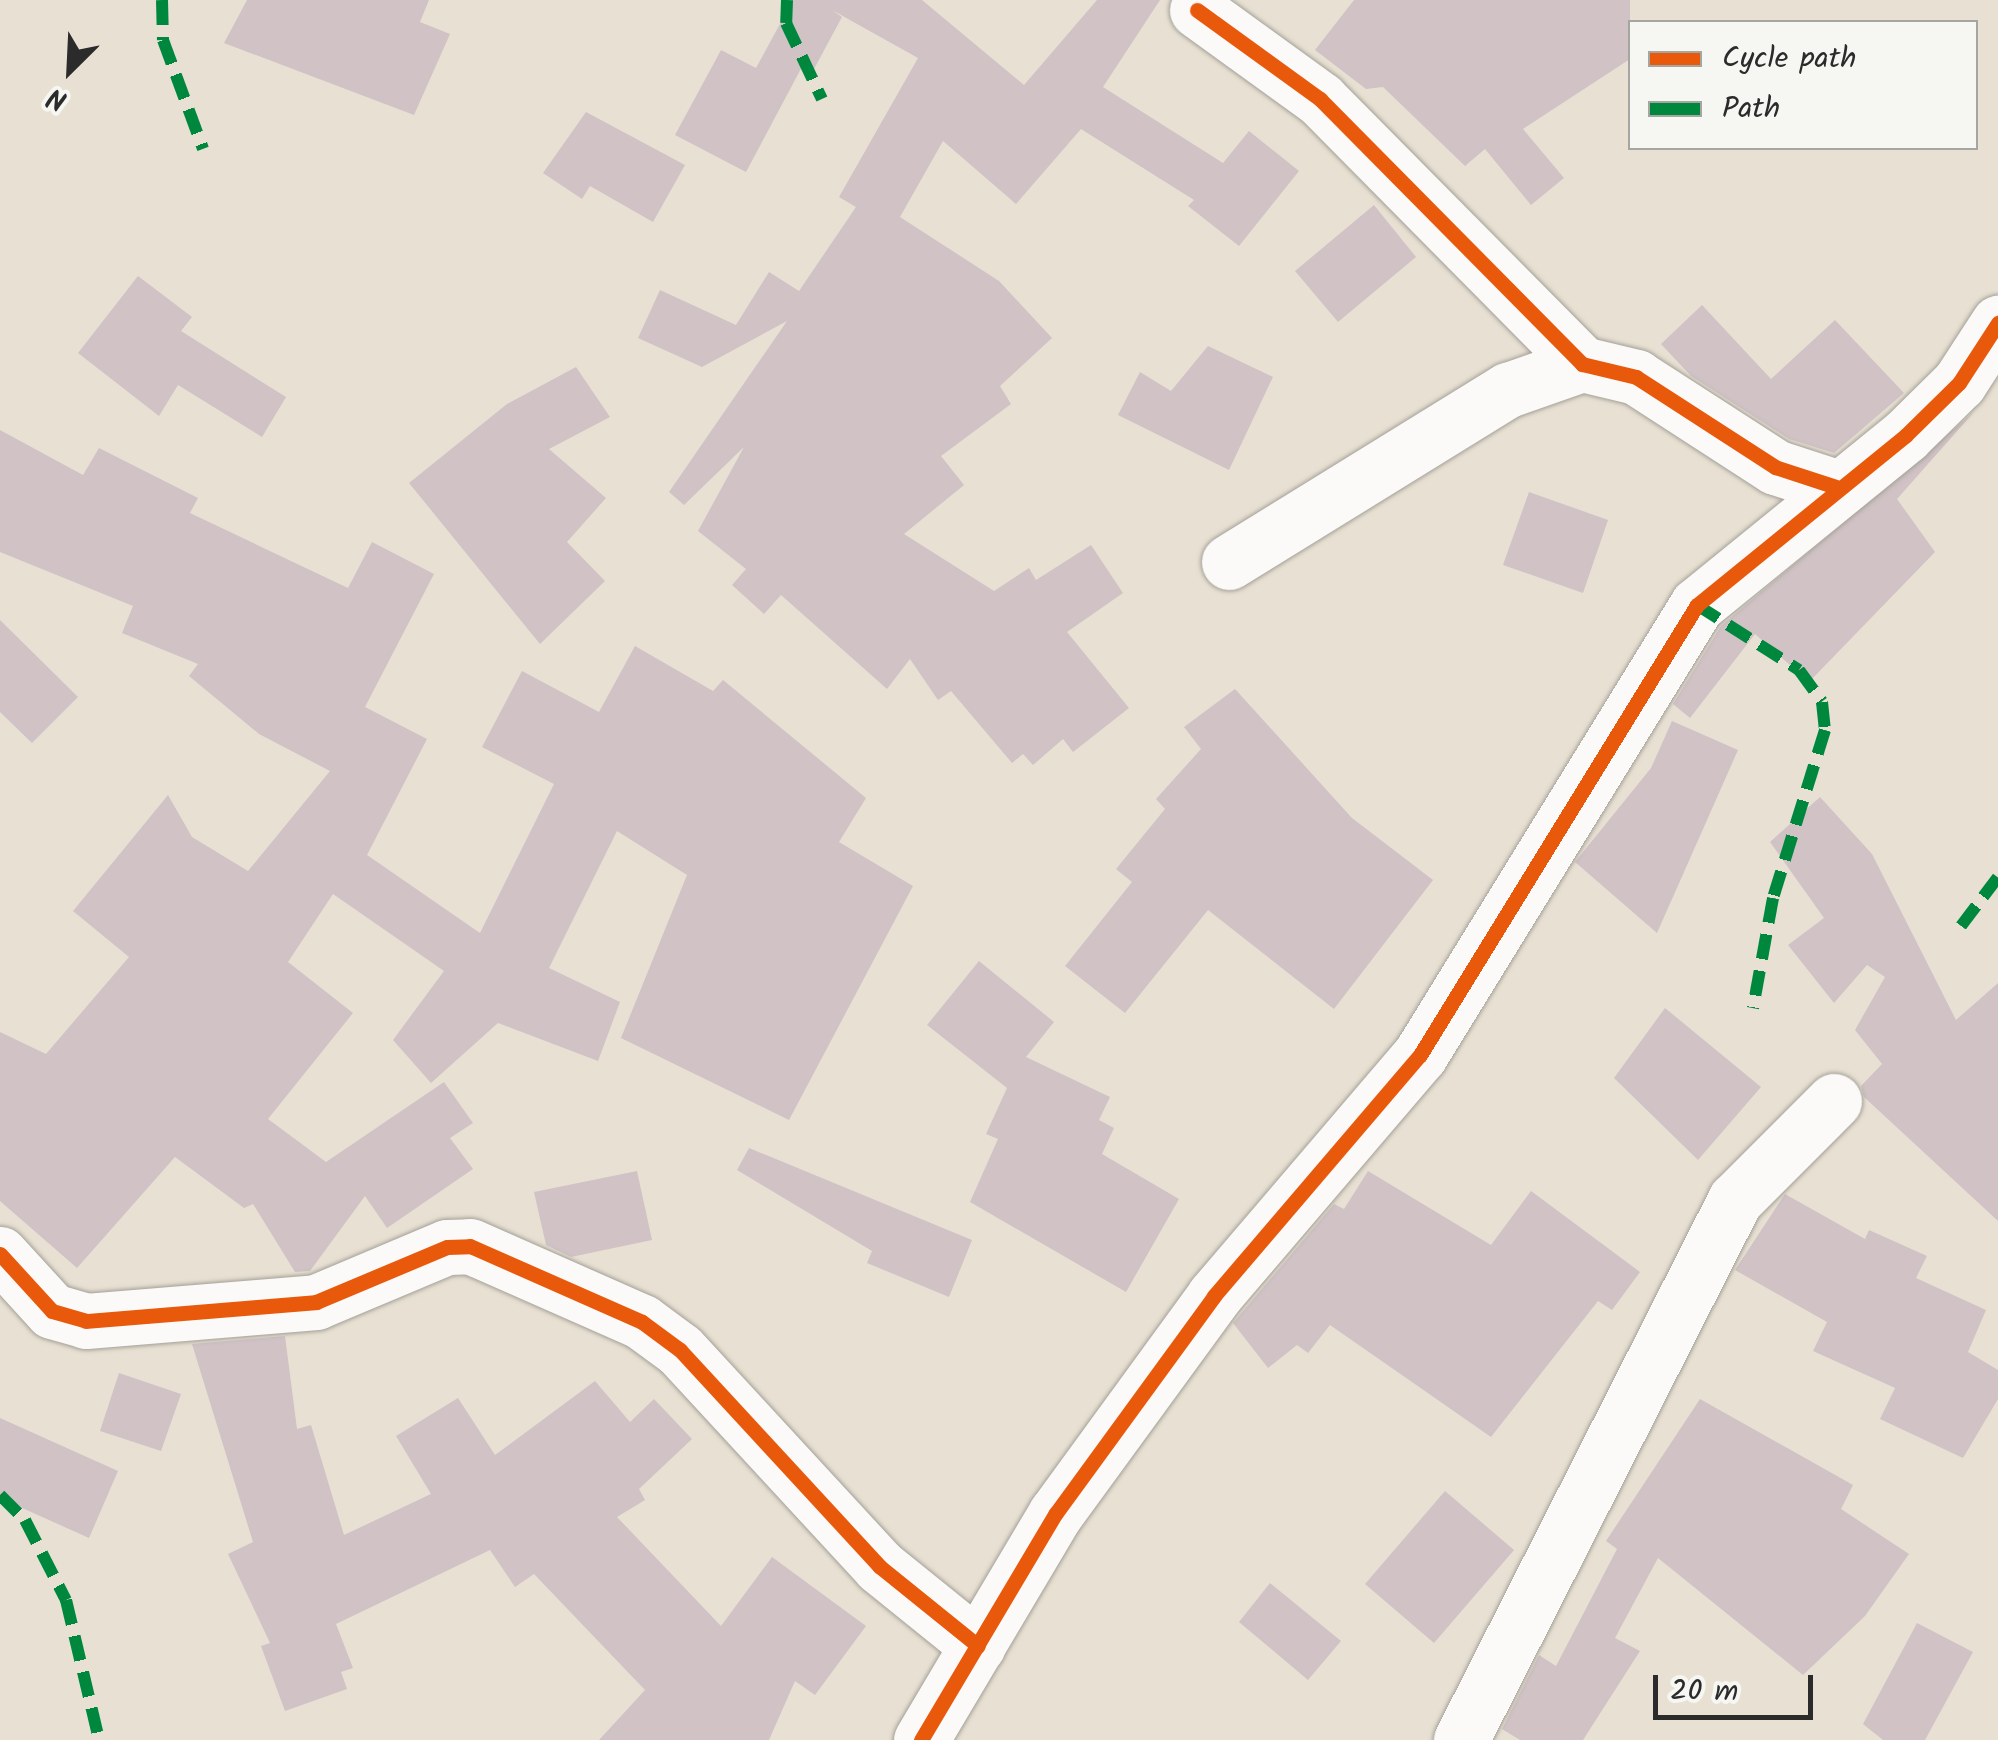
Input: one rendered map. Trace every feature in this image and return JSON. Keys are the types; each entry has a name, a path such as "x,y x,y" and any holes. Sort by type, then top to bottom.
{"street":[{"path":"1196,10 1320,99 1582,364 1636,377 1775,468 1836,487"},
{"path":"921,1740 978,1646 1025,1556 1214,1296 1420,1055 1697,606 1959,384 1998,323"},
{"path":"1228,562 1508,390 1582,364"},
{"path":"1461,1740 1735,1200 1834,1100"},
{"path":"0,1254 52,1312 86,1321 316,1302 446,1247 470,1246 642,1322 680,1350 879,1566 978,1646"}],"building":[{"path":"247,0 429,0 420,22 450,34 414,115 224,43"},
{"path":"793,0 922,0 1024,85 1097,0 1160,0 1103,87 1223,163 1249,131 1299,171 1239,246 1188,206 1194,200 1081,129 1016,204 943,141 900,217 999,281 1052,338 1000,386 1011,404 941,456 964,485 904,534 994,591 1029,568 1036,580 1091,545 1123,593 1067,632 1129,708 1073,752 1063,739 1033,765 1023,754 1012,763 951,691 938,700 910,659 887,689 781,595 764,614 732,585 746,569 698,531 744,447 684,505 669,492 787,321 702,367 638,338 660,290 736,325 769,272 799,291 856,207 839,197 918,58 832,10 842,17 814,69 804,63 746,172 675,135 721,50 756,68"},
{"path":"1354,0 1630,0 1628,60 1523,129 1564,178 1531,205 1485,149 1465,166 1383,87 1366,89 1315,50"},
{"path":"586,112 685,165 653,222 590,186 582,199 543,173"},
{"path":"1374,205 1416,257 1338,322 1295,271"},
{"path":"138,276 192,317 181,331 286,397 262,437 178,385 159,416 78,353"},
{"path":"1702,305 1771,379 1835,320 1904,393 1834,453 1789,439 1691,376 1661,344"},
{"path":"1208,346 1273,377 1229,470 1118,415 1140,372 1171,391"},
{"path":"576,367 610,417 549,449 606,498 567,542 605,581 540,644 409,483 507,404"},
{"path":"1974,412 1897,499 1935,552 1809,682 1755,634 1690,718 1673,704 1721,626"},
{"path":"0,430 83,475 99,448 198,498 190,513 348,588 372,542 434,574 365,707 427,739 367,855 480,933 554,784 482,747 522,671 599,712 635,646 713,691 723,680 866,798 839,842 913,886 789,1120 621,1038 687,875 617,831 549,968 620,1002 598,1061 498,1023 431,1083 393,1040 444,971 333,894 288,962 353,1013 268,1119 326,1162 444,1082 473,1123 450,1138 473,1169 387,1228 365,1196 310,1271 295,1272 253,1204 244,1208 175,1157 77,1268 0,1201 0,1032 46,1054 129,957 73,911 168,795 192,837 248,871 330,771 259,734 189,676 198,664 122,633 133,606 0,552"},
{"path":"1529,492 1608,520 1583,593 1503,565"},
{"path":"0,620 78,697 32,743 0,712"},
{"path":"1235,689 1352,818 1433,880 1334,1009 1208,910 1125,1013 1065,966 1132,882 1116,869 1165,809 1156,799 1201,749 1184,727"},
{"path":"1672,721 1738,750 1657,933 1575,862 1651,768"},
{"path":"1820,797 1872,854 1956,1020 1998,983 1998,1221 1864,1097 1861,1086 1882,1064 1855,1030 1885,977 1867,965 1834,1003 1788,945 1824,918 1770,842"},
{"path":"979,961 1054,1022 1026,1057 1110,1097 1099,1120 1114,1128 1102,1154 1179,1199 1126,1292 970,1202 998,1139 986,1134 1007,1088 927,1025"},
{"path":"1665,1008 1761,1087 1698,1160 1614,1078"},
{"path":"749,1148 972,1240 949,1297 867,1263 872,1251 737,1170"},
{"path":"637,1171 652,1240 571,1257 546,1245 534,1192"},
{"path":"1368,1171 1491,1245 1531,1191 1640,1272 1612,1310 1598,1301 1491,1437 1330,1325 1308,1353 1297,1345 1268,1368 1233,1323 1334,1204 1344,1209"},
{"path":"1785,1194 1865,1239 1869,1230 1927,1256 1916,1278 1986,1310 1968,1352 1998,1370 1998,1399 1963,1458 1880,1419 1895,1388 1813,1351 1827,1322 1735,1270"},
{"path":"285,1336 297,1429 311,1425 344,1535 431,1494 396,1436 458,1398 495,1455 595,1381 630,1422 654,1399 692,1439 639,1489 645,1500 617,1517 721,1626 772,1557 866,1626 815,1695 795,1681 769,1740 599,1740 645,1690 534,1574 515,1587 490,1550 336,1624 353,1668 341,1672 347,1689 285,1711 261,1646 270,1643 228,1554 253,1542 192,1344"},
{"path":"119,1373 181,1394 161,1451 100,1431"},
{"path":"1700,1399 1853,1485 1841,1509 1909,1554 1865,1616 1803,1675 1658,1558 1615,1638 1640,1651 1583,1740 1520,1740 1502,1729 1539,1655 1556,1666 1617,1549 1606,1541"},
{"path":"0,1418 118,1471 89,1538 0,1498"},
{"path":"1445,1491 1514,1550 1434,1643 1365,1584"},
{"path":"1270,1583 1341,1641 1308,1680 1239,1622"},
{"path":"1917,1623 1973,1652 1925,1740 1883,1740 1863,1724"}],"marked path":[{"path":"162,0 163,40 203,149"},
{"path":"787,0 786,23 822,99"},
{"path":"1697,605 1799,670 1822,702 1825,730 1773,898 1753,1008"},
{"path":"1961,926 1998,877"},
{"path":"0,1495 25,1520 66,1600 99,1740"}],"cycle path":[{"path":"1197,10 1320,99 1582,364 1636,377 1775,467 1836,487"},
{"path":"921,1740 1056,1513 1214,1296 1420,1055 1697,605 1905,436 1959,383 1998,323"},
{"path":"0,1254 52,1311 86,1321 316,1302 447,1247 470,1246 642,1322 680,1350 879,1566 978,1646"}]}
